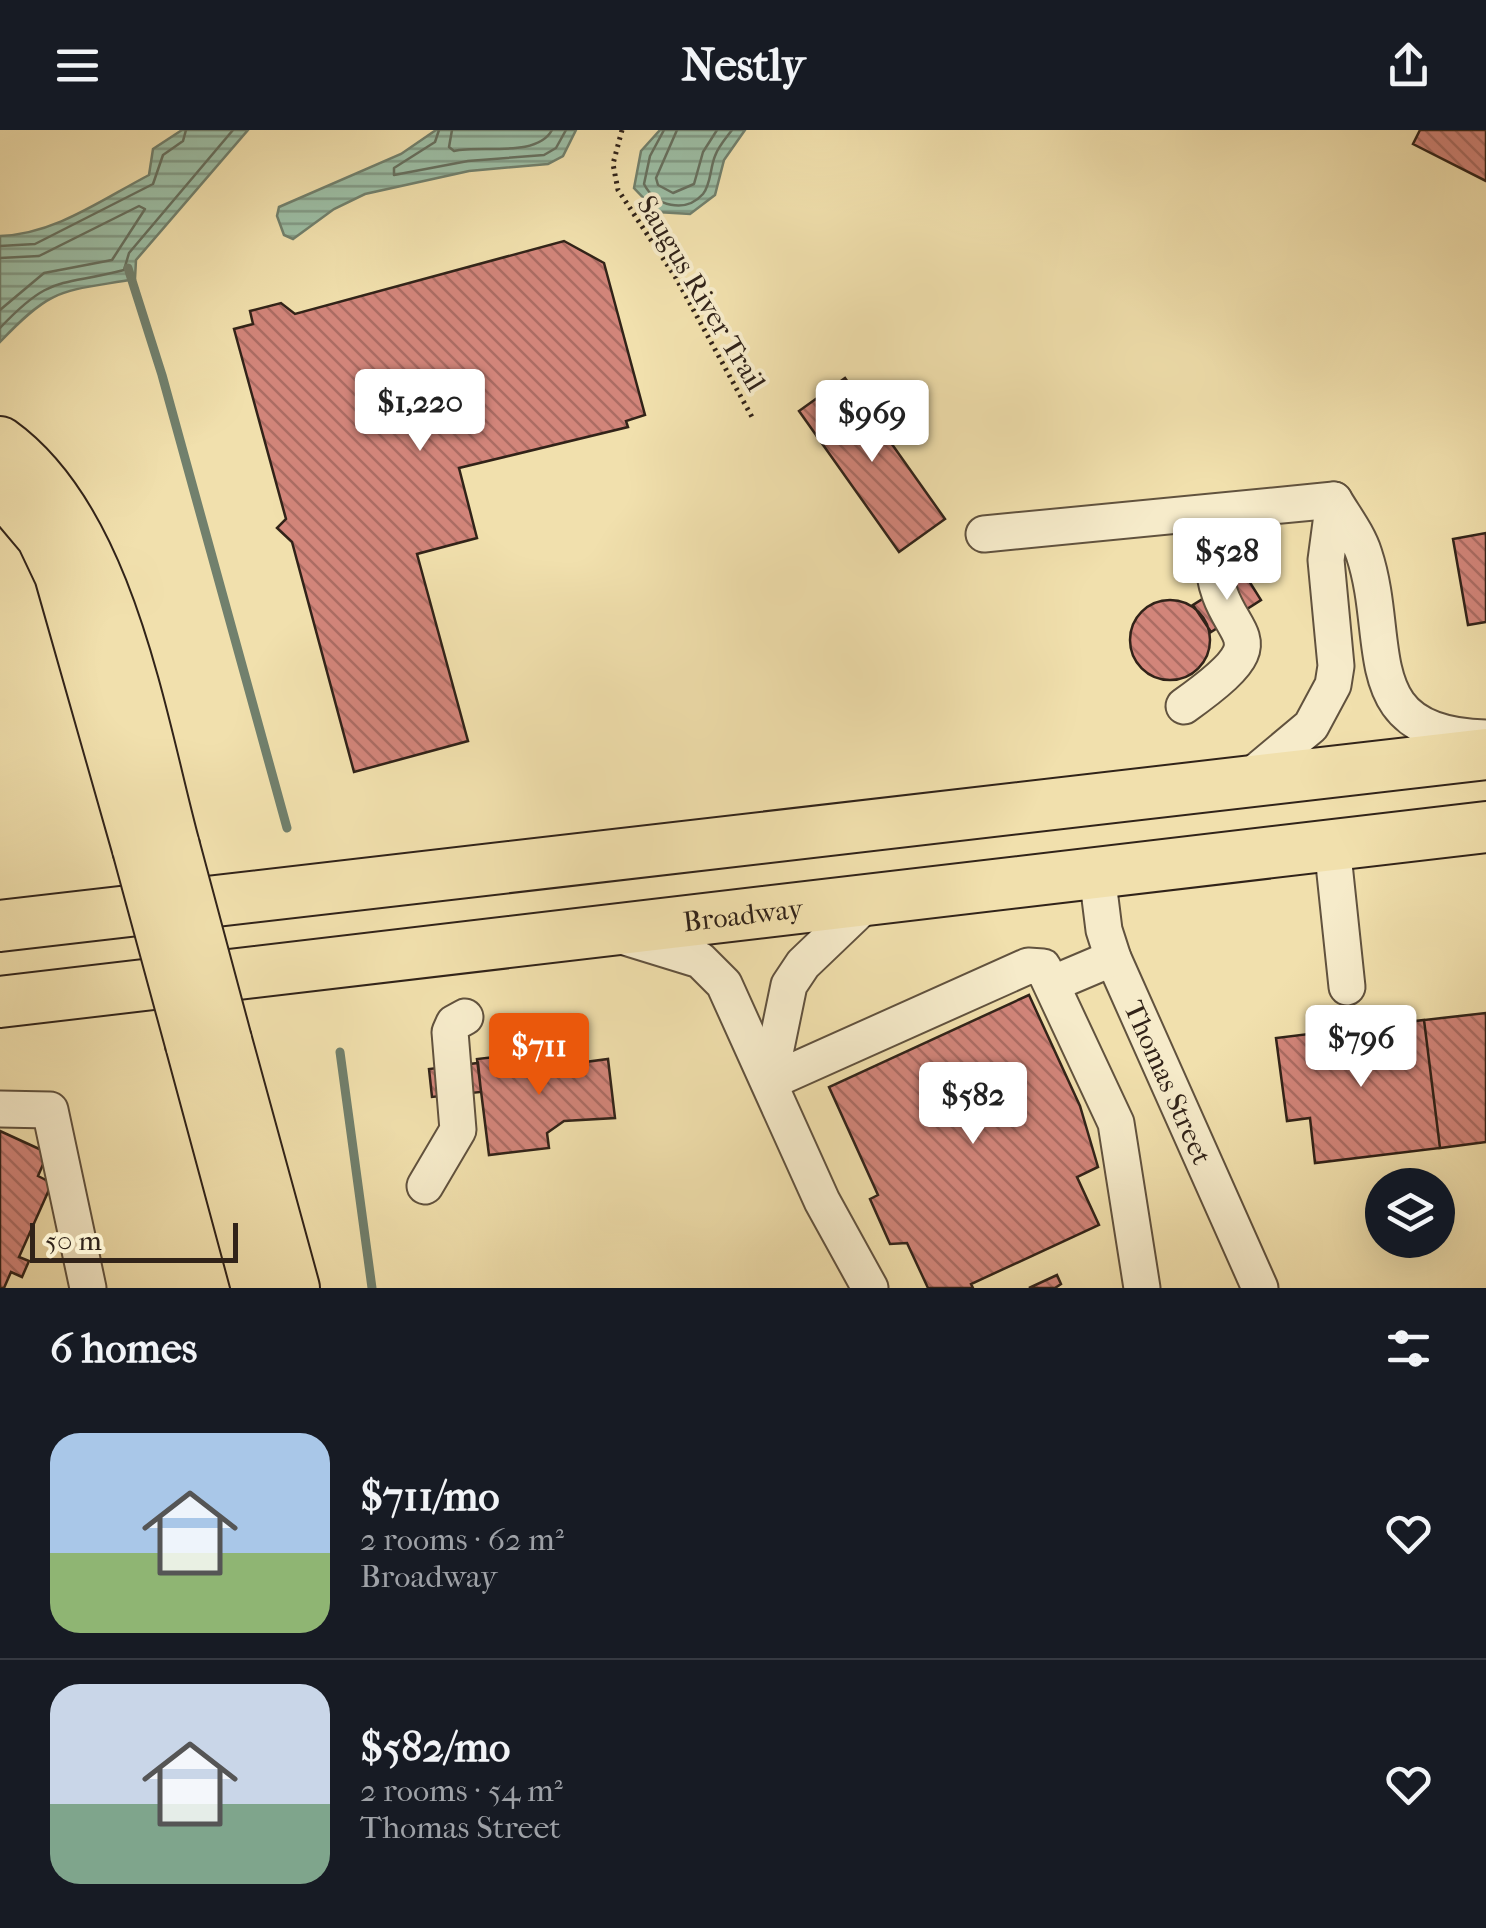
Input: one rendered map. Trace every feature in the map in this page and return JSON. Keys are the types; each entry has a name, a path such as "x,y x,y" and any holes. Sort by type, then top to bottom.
{"highway":[{"path":"0,442 58,499 89,554 156,848 208,1042 258,1288"},
{"path":"0,488 42,537 60,574 156,848"},
{"path":"0,926 1486,754"},
{"name":"Broadway","path":"0,1002 1486,827"},
{"path":"208,1042 294,1288"}],"street":[{"path":"984,534 1334,500"},
{"path":"1334,500 1364,554 1379,666 1397,702 1430,730 1456,738 1486,738"},
{"path":"1244,782 1311,726 1333,685 1336,666 1326,560 1334,500"},
{"path":"1184,706 1232,672 1242,652 1240,630 1214,584 1213,552"},
{"path":"1332,846 1347,987"},
{"name":"Thomas Street","path":"1097,874 1104,930 1113,958 1260,1288"},
{"path":"769,1082 789,984 804,964 872,898"},
{"path":"602,930 685,954 712,970 724,984 822,1201 870,1288"},
{"path":"1054,983 1113,958"},
{"path":"769,1082 1028,966 1043,967 1054,983 1116,1123 1142,1288"},
{"path":"425,1186 458,1130 450,1032 454,1023 465,1017"},
{"path":"0,1109 50,1110 88,1288"}],"path":[{"name":"Saugus River Trail","path":"622,130 614,164 618,190 676,278 752,417"}],"water":[{"path":"182,130 248,130 136,260 135,279 60,294 33,310 0,342 0,236 59,222 149,175 153,149"},
{"path":"436,130 576,130 563,156 548,164 469,171 365,194 334,209 293,239 284,235 277,216 279,207 401,154"},
{"path":"660,130 745,130 724,160 715,195 690,214 657,212 634,188 641,151"}],"building":[{"path":"1420,130 1486,130 1486,181 1413,144"},
{"path":"564,241 604,263 645,415 626,421 628,427 459,468 477,538 417,554 468,741 354,772 292,542 277,528 286,519 234,329 253,324 250,311 281,303 295,314"},
{"path":"845,378 945,519 899,552 799,411"},
{"path":"1486,533 1486,622 1468,625 1453,539"},
{"path":"1244,573 1261,600 1211,632 1193,605"},
{"path":"1170,600 1185,603 1198,612 1207,625 1207,655 1198,668 1185,677 1170,680 1155,677 1142,668 1133,655 1130,640 1133,625 1142,612 1155,603"},
{"path":"1029,995 1080,1106 1098,1167 1077,1177 1099,1225 971,1284 973,1288 928,1288 907,1243 890,1244 870,1199 878,1195 829,1087"},
{"path":"1486,1013 1486,1142 1440,1148 1424,1020"},
{"path":"1424,1020 1440,1148 1315,1163 1310,1118 1287,1121 1276,1038"},
{"path":"538,1052 558,1060 569,1059 570,1064 608,1059 615,1118 564,1121 547,1133 549,1148 489,1155 477,1059"},
{"path":"478,1063 481,1092 432,1097 429,1069"},
{"path":"0,1131 48,1153 38,1176 52,1183 19,1257 29,1261 22,1277 11,1272 4,1288 0,1288"},
{"path":"1057,1275 1061,1284 1055,1288 1029,1288"}],"waterway":[{"path":"128,268 162,375 287,828"},
{"path":"340,1052 372,1288"}]}
